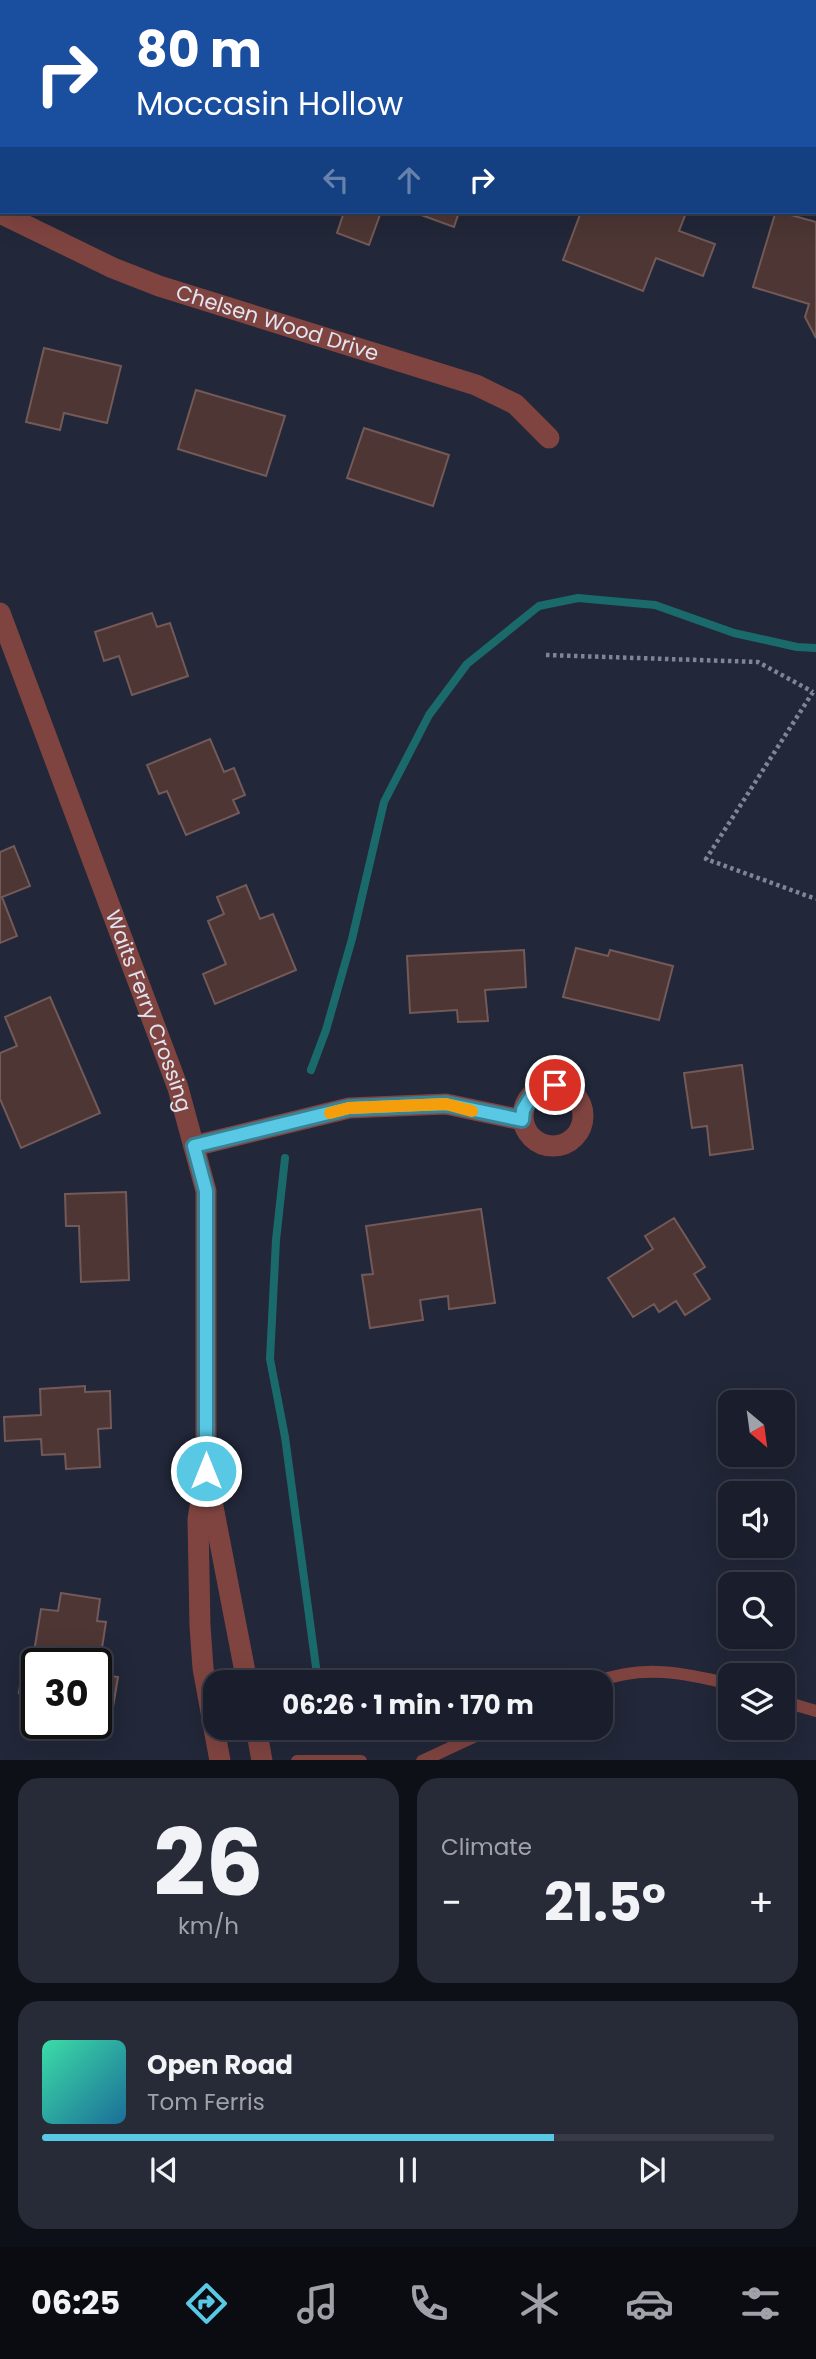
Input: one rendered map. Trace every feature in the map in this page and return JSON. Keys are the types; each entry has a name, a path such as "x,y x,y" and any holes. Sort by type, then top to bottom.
{"street":[{"name":"Chelsen Wood Drive","path":"2,214 113,268 159,286 476,385 514,404 549,438"},
{"name":"Waits Ferry Crossing","path":"0,613 178,1088 206,1191 206,1471 198,1519 200,1626 203,1668 220,1760"},
{"path":"194,1146 349,1108 446,1104 522,1120"},
{"name":"Waits Ferry Crossing","path":"206,1471 245,1670"},
{"path":"258,1740 262,1760"}],"lane":[{"path":"613,1675 677,1671 718,1682"},
{"path":"795,1705 816,1711"},
{"path":"422,1760 466,1740"},
{"path":"297,1760 361,1760"}],"path":[{"path":"545,655 758,662 815,693 706,859 816,899"}],"building":[{"path":"343,214 380,214 369,245 337,233"},
{"path":"418,214 458,214 454,227"},
{"path":"580,214 686,214 679,231 715,244 703,276 656,258 643,291 563,260"},
{"path":"775,214 787,214 816,222 816,338 805,317 809,304 753,287"},
{"path":"44,348 121,366 107,423 64,413 60,430 26,422"},
{"path":"196,390 285,416 266,476 178,449"},
{"path":"364,428 449,455 433,506 347,478"},
{"path":"152,613 157,627 170,623 188,676 132,695 119,656 104,661 95,632"},
{"path":"210,739 224,772 234,768 245,795 233,800 239,813 186,835 167,791 159,794 147,765"},
{"path":"14,846 30,886 2,897 17,936 0,943 0,852"},
{"path":"246,885 260,919 273,914 296,970 215,1004 203,974 226,964 208,921 224,914 217,897"},
{"path":"576,948 608,956 610,950 673,966 659,1020 563,997"},
{"path":"524,950 526,987 485,990 488,1021 458,1022 457,1010 410,1013 407,956"},
{"path":"50,997 100,1113 21,1148 0,1099 0,1053 17,1046 5,1017"},
{"path":"742,1065 753,1149 710,1155 707,1126 692,1128 684,1073"},
{"path":"126,1192 129,1280 81,1282 79,1226 66,1226 65,1194"},
{"path":"481,1209 495,1303 449,1309 448,1296 420,1300 423,1320 370,1328 362,1275 373,1274 366,1226"},
{"path":"674,1218 705,1267 694,1274 710,1299 685,1315 676,1301 659,1312 654,1304 633,1317 608,1278 653,1249 645,1236"},
{"path":"85,1386 85,1392 110,1391 111,1428 98,1429 100,1467 66,1469 65,1454 42,1455 41,1439 5,1441 4,1417 41,1415 40,1389"},
{"path":"61,1593 100,1599 97,1621 106,1622 102,1648 35,1648 41,1609 58,1611"},
{"path":"112,1676 118,1677 112,1707"}],"waterway":[{"path":"311,1070 326,1030 352,939 384,802 429,715 467,664 539,606 578,598 655,605 734,633 797,647 816,648"},
{"path":"285,1158 276,1240 270,1359 285,1437 316,1670"}],"slow traffic":[{"path":"330,1113 349,1108 446,1104 472,1111"}],"route":[{"path":"206,1471 206,1191 194,1146 349,1108 446,1104 522,1120 527,1100 534,1092 555,1085"}]}
